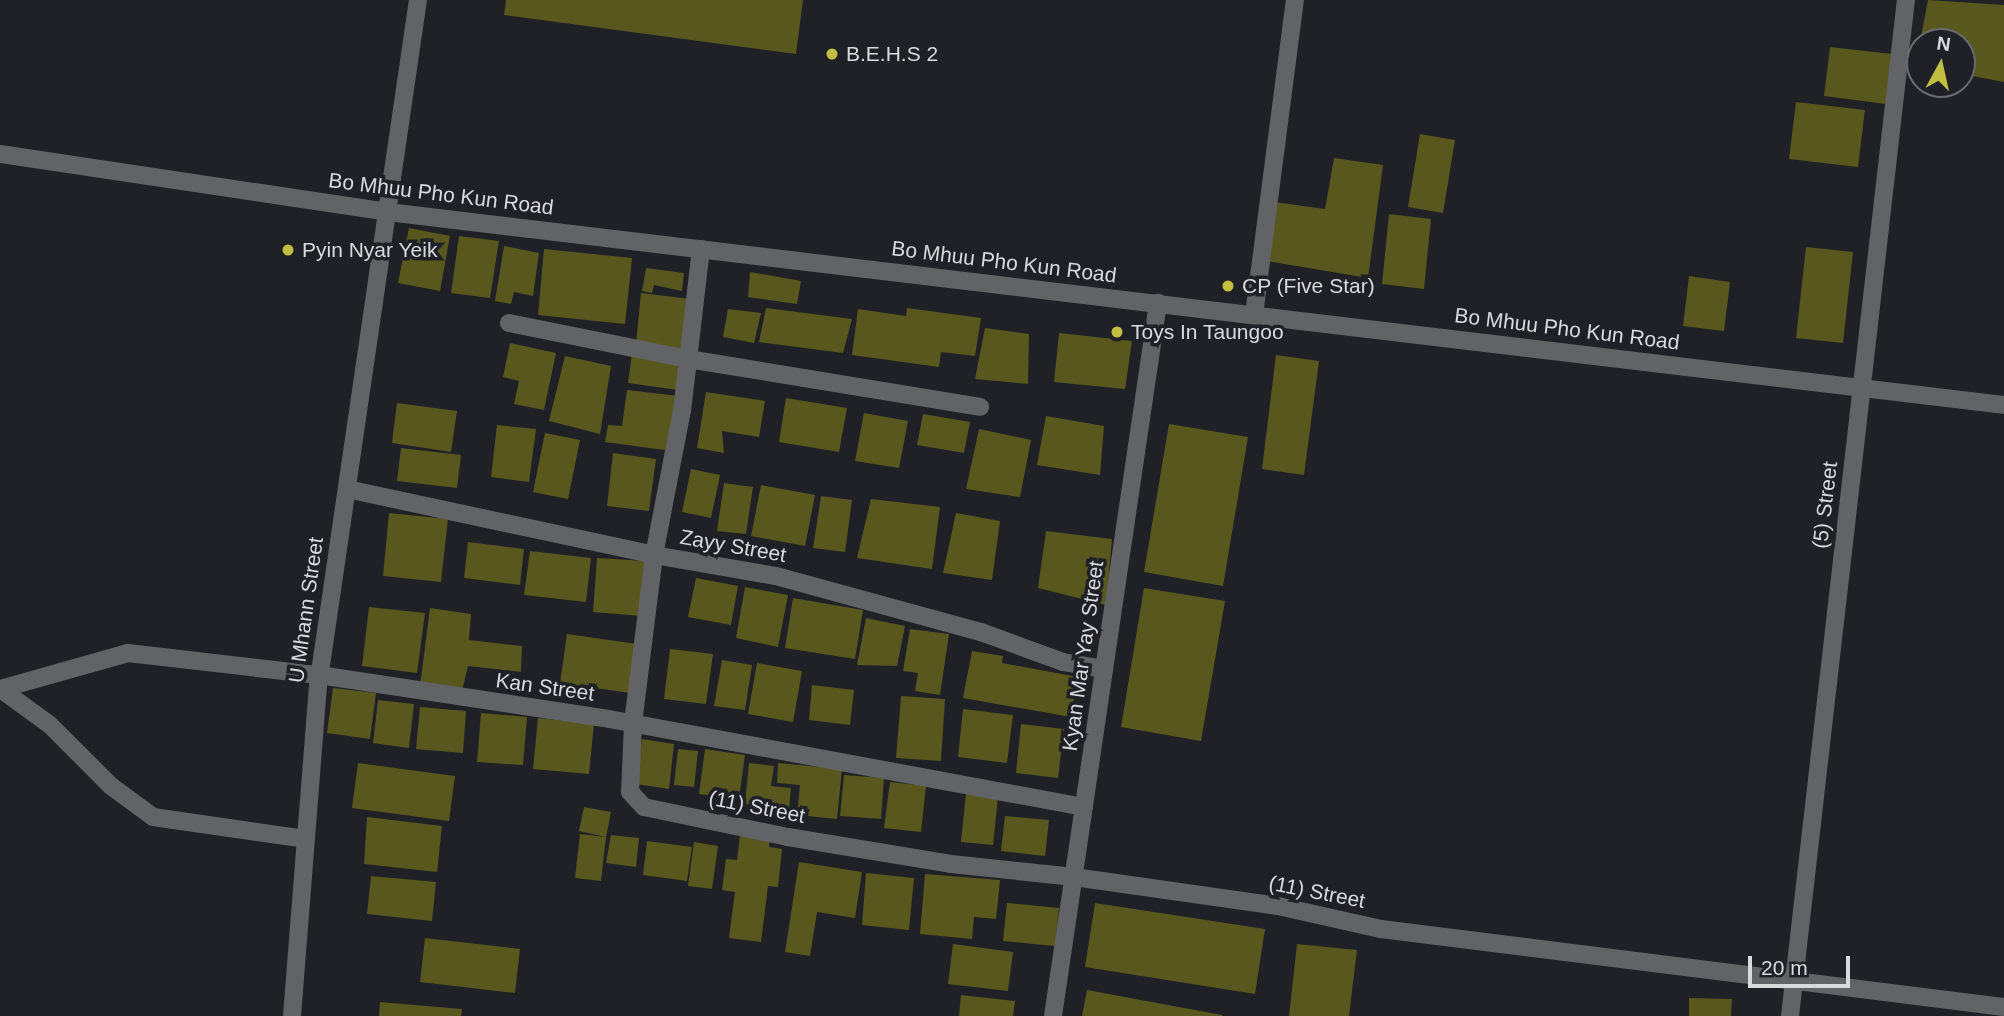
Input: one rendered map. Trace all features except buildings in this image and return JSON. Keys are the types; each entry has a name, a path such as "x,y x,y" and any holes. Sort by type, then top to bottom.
{"street":[{"name":"U Mhann Street","path":"292,1016 319,676 418,0"},
{"path":"1254,315 1295,0"},
{"name":"(5) Street","path":"1790,1016 1906,0"},
{"name":"Bo Mhuu Pho Kun Road","path":"0,154 388,212 2004,405"},
{"path":"633,724 654,555 688,359 701,249"},
{"name":"Kyan Mar Yay Street","path":"1054,1016 1158,303"},
{"path":"509,323 688,359 980,407"},
{"name":"Zayy Street","path":"347,489 654,555 776,576 956,624 1063,662 1104,669"},
{"name":"Kan Street","path":"1,690 128,653 319,676 633,724 1084,807"},
{"path":"1,690 50,725 111,786 153,817 305,839"},
{"name":"(11) Street","path":"633,724 630,792 644,807 788,838 951,864 1074,877 1278,906 1381,929 1794,978 2004,1007"}],"place":[{"name":"B.E.H.S 2","path":"832,54"},
{"name":"Pyin Nyar Yeik","path":"288,250"},
{"name":"CP (Five Star)","path":"1228,286"},
{"name":"Toys In Taungoo","path":"1117,332"}]}
